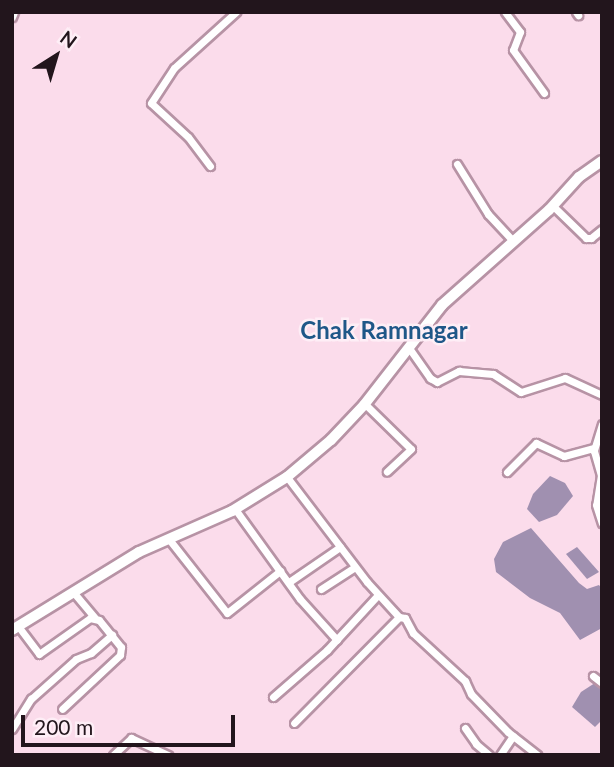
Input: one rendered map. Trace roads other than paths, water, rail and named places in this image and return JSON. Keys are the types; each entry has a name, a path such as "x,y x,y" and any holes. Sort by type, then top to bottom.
{"street":[{"path":"210,166 188,137 151,103 170,72 236,12"},
{"path":"505,12 520,32 513,50 544,93"},
{"path":"95,618 87,619 41,655 15,628 168,538 235,509 287,477 331,440 365,404 442,305 553,206 579,177 602,161"},
{"path":"457,164 488,214 513,241"},
{"path":"553,206 586,238 602,229"},
{"path":"409,348 437,382 459,371 493,374 521,392 565,377 602,395"},
{"path":"365,404 411,449 387,471"},
{"path":"602,424 594,447 601,475 596,505 602,523"},
{"path":"507,472 536,443 564,456 594,447"},
{"path":"287,477 378,595 399,617 405,618 413,633 460,676 471,694 513,736 537,755"},
{"path":"235,509 280,571 337,640"},
{"path":"168,538 227,614 280,571"},
{"path":"289,582 340,547"},
{"path":"321,589 355,567"},
{"path":"62,709 120,655 121,647 74,593"},
{"path":"272,697 337,640 378,595"},
{"path":"294,723 399,617"},
{"path":"12,729 31,699 76,659 92,653 112,635"},
{"path":"593,676 602,683"},
{"path":"465,728 489,755"},
{"path":"500,755 513,736"},
{"path":"113,755 131,738 168,755"}],"district":[{"name":"Chak Ramnagar","path":"384,330"}]}
